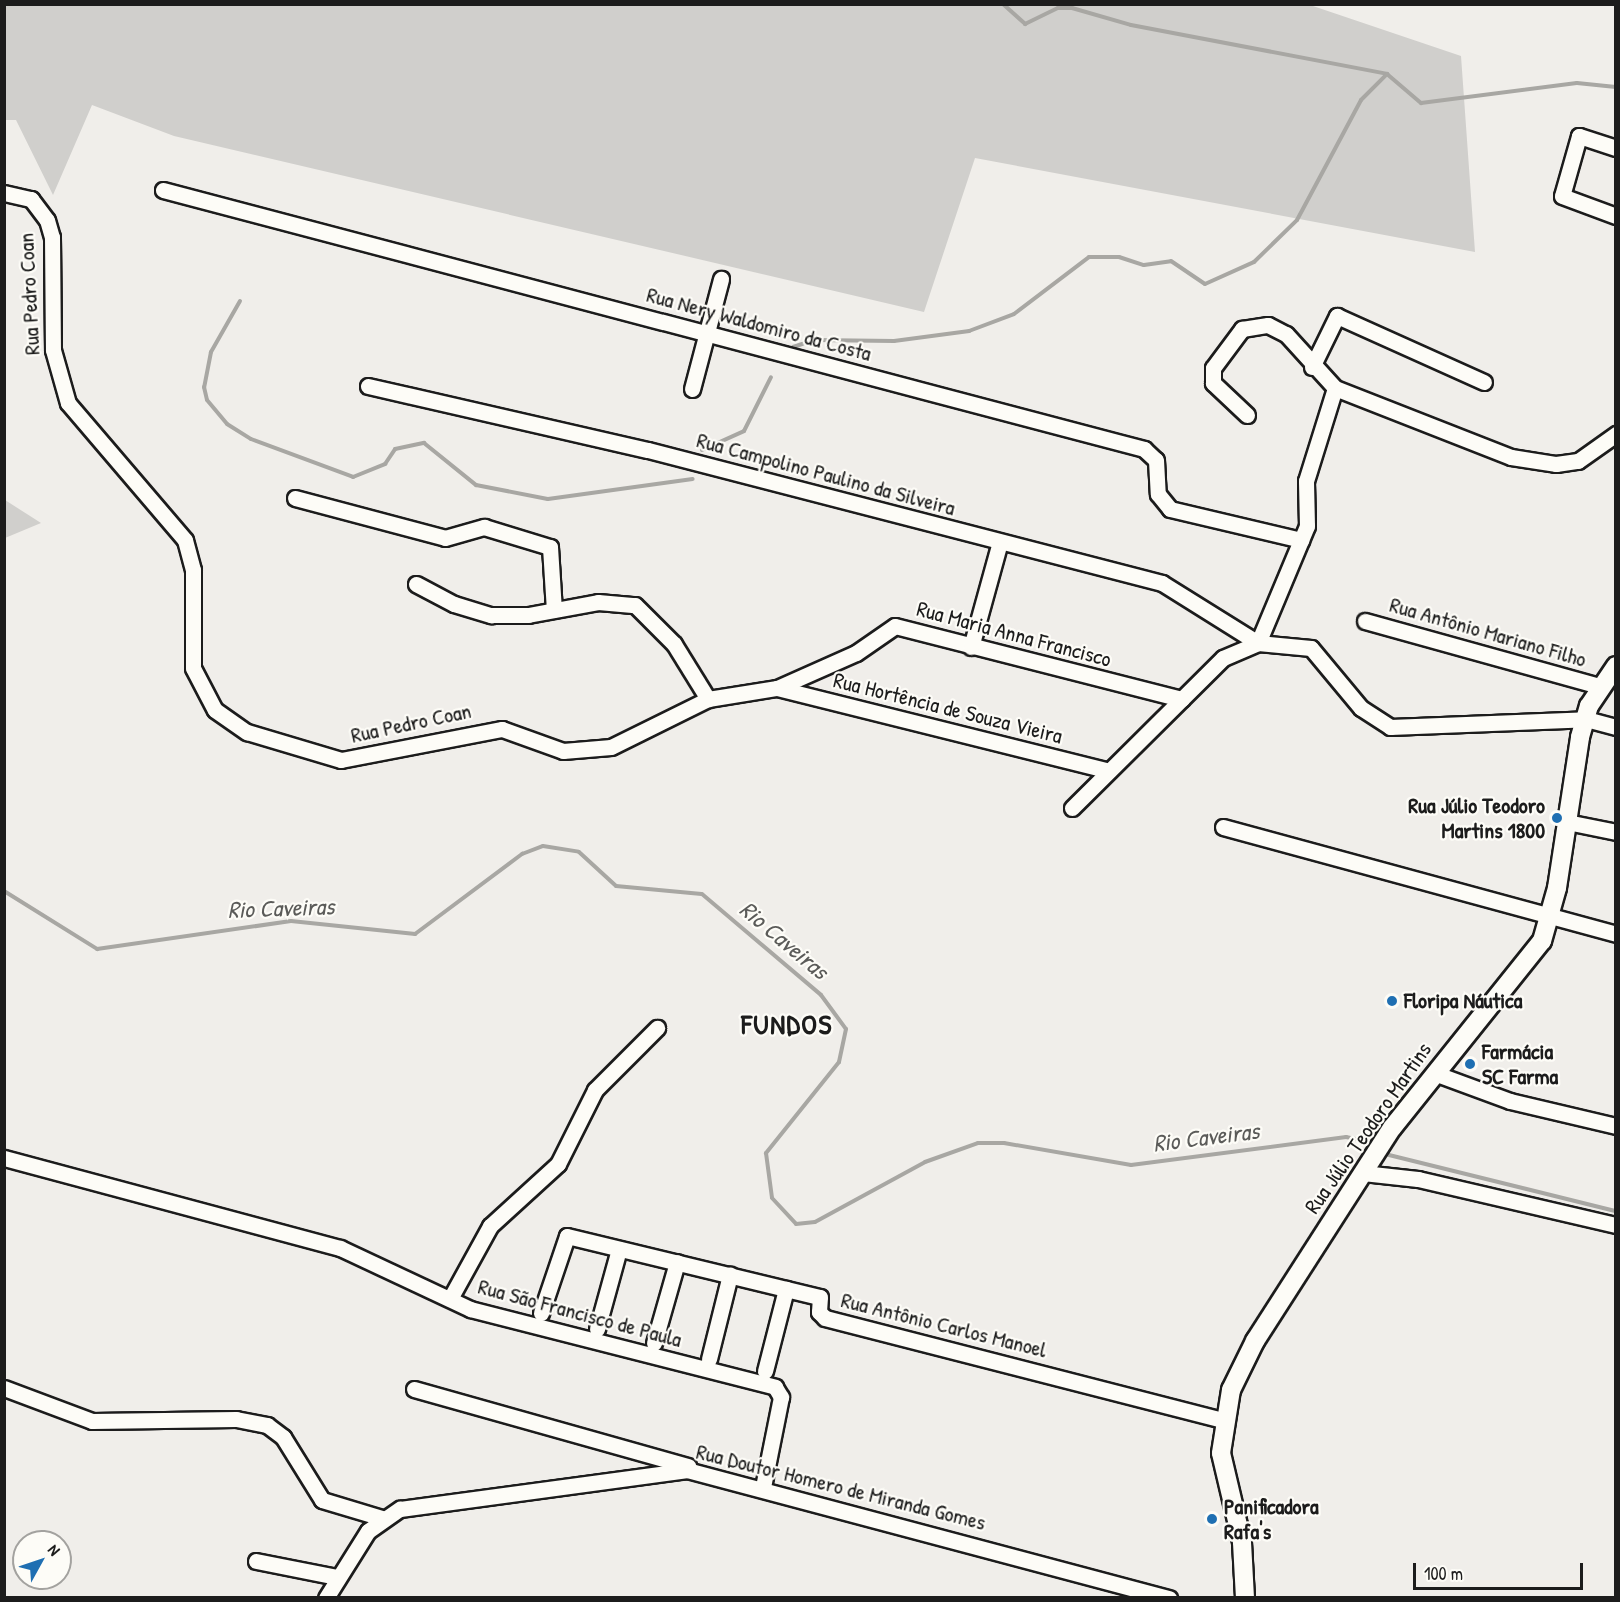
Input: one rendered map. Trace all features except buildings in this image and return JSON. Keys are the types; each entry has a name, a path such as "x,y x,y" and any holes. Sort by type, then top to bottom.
{"main road":[{"name":"Rua Júlio Teodoro Martins","path":"1245,1598 1242,1542 1223,1467 1223,1420 1245,1357 1363,1173 1434,1073 1530,957 1551,920 1586,719 1599,686 1616,666"}],"street":[{"path":"1616,148 1579,136 1562,196 1616,216"},
{"name":"Rua Nery Waldomiro da Costa","path":"163,190 1144,449 1156,460 1158,494 1170,509 1301,540"},
{"name":"Rua Pedro Coan","path":"4,193 36,203 50,228 53,350 69,403 191,550 193,668 206,697 225,719 272,740 354,760 502,729 563,751 611,747 708,699 777,688"},
{"path":"692,389 721,279"},
{"path":"1312,367 1336,316 1484,382"},
{"path":"1247,415 1228,402 1212,376 1218,359 1242,329 1280,329 1312,367 1335,388 1525,460 1578,461 1616,434"},
{"name":"Rua Campolino Paulino da Silveira","path":"368,386 648,450 1170,586 1258,643"},
{"path":"1258,643 1307,526 1306,481 1335,388"},
{"path":"295,498 445,538 484,527 550,547 554,610"},
{"path":"971,646 1000,542"},
{"path":"416,584 477,612 506,616 609,602 635,605 674,644 708,699"},
{"name":"Rua Antônio Mariano Filho","path":"1365,621 1599,686"},
{"name":"Rua Maria Anna Francisco","path":"777,688 845,659 895,626 1182,699"},
{"path":"1072,808 1230,652 1258,643 1311,648 1361,708 1390,727 1586,719 1616,727"},
{"name":"Rua Hortência de Souza Vieira","path":"777,688 1109,771"},
{"path":"1568,822 1616,832"},
{"path":"1222,827 1551,920 1616,934"},
{"path":"451,1297 490,1226 558,1164 595,1090 657,1028"},
{"path":"1434,1073 1510,1101 1616,1126"},
{"name":"Rua São Francisco de Paula","path":"4,1158 340,1248 451,1297 470,1309 775,1387 781,1398 763,1487"},
{"path":"1363,1173 1418,1179 1616,1225"},
{"name":"Rua Antônio Carlos Manoel","path":"541,1313 567,1236 820,1297 819,1312 825,1318 1223,1420"},
{"path":"597,1329 619,1249"},
{"path":"654,1343 676,1262"},
{"path":"709,1359 730,1275"},
{"path":"765,1371 786,1289"},
{"path":"4,1388 92,1420 236,1419 267,1425 283,1437 322,1500 382,1518 337,1577 326,1598"},
{"path":"414,1389 705,1472"},
{"name":"Rua Doutor Homero de Miranda Gomes","path":"382,1518 421,1505 499,1499 672,1471 705,1472 1169,1598"},
{"path":"256,1561 337,1577"}],"shaded area":[{"path":"4,5 1310,5 1461,56 1475,252 975,158 924,312 174,136 92,105 53,195 16,120 5,120"},
{"path":"5,500 41,523 5,538"}],"waterway":[{"path":"894,4 913,4"},
{"path":"1003,4 1025,24 1058,8 1072,8 1131,25 1387,74 1421,103 1577,83 1616,87"},
{"path":"793,347 814,340 894,341 969,331 1014,314 1089,257 1119,257 1144,265 1171,261 1205,284 1254,262 1297,220 1361,100 1387,74"},
{"path":"240,301 211,352 204,387 207,400 227,424 251,439 353,477 385,464 395,449 424,443 476,485 548,499 693,479"},
{"path":"702,450 744,431 771,377"},
{"name":"Rio Caveiras","path":"4,891 97,949 291,921 415,934 522,854 543,846 579,852 616,886 702,894 821,995 846,1029 839,1062 766,1153 772,1198 796,1224 815,1222 925,1162 978,1143 1004,1143 1131,1165 1346,1137 1360,1140"},
{"name":"Rio Caveiras","path":"1389,1155 1616,1211"}],"place":[{"name":"Rua Júlio Teodoro Martins 1800","path":"1557,818"},
{"name":"Floripa Náutica","path":"1392,1001"},
{"name":"Farmácia SC Farma","path":"1470,1064"},
{"name":"Panificadora Rafa's","path":"1212,1519"}],"district":[{"name":"FUNDOS","path":"787,1024"}]}
